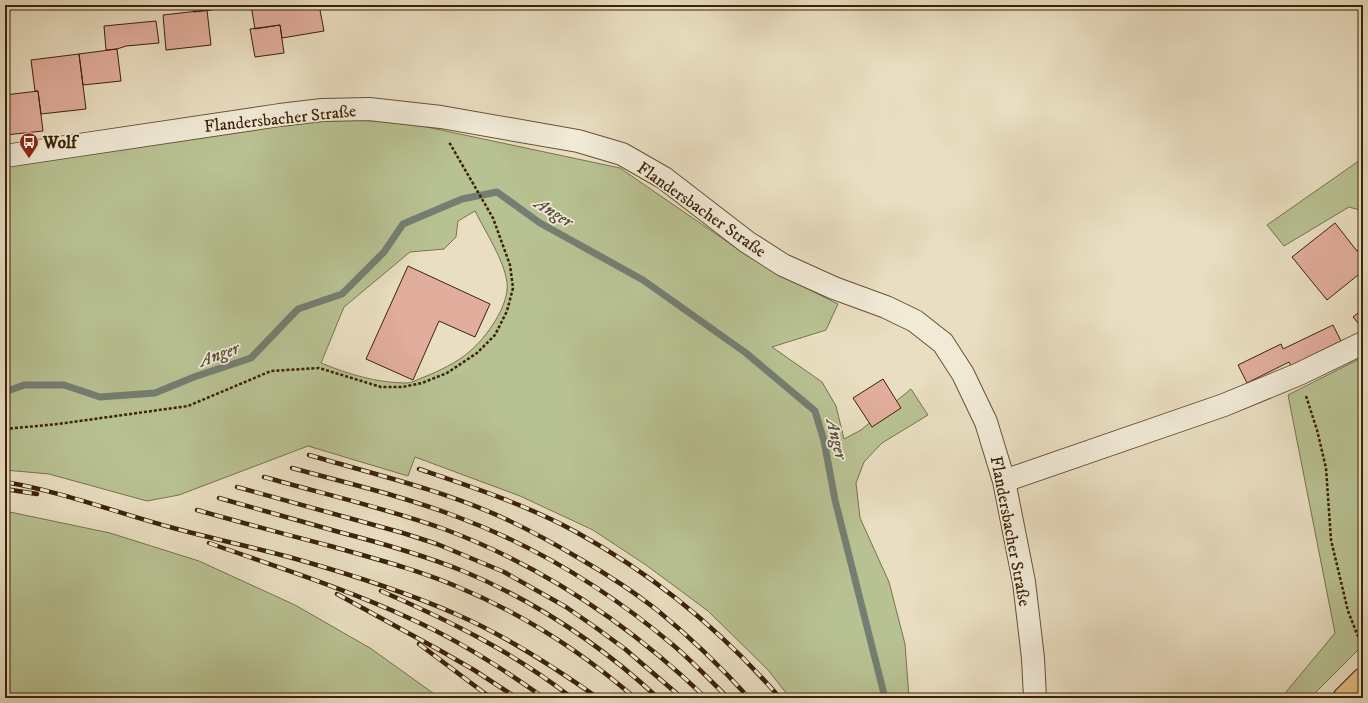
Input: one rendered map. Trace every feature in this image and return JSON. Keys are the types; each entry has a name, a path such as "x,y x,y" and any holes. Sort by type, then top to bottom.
{"main road":[{"path":"1344,698 1363,679"}],"street":[{"name":"Flandersbacher Straße","path":"5,156 280,115 322,110 369,109 441,117 578,141 622,154 664,178 747,242 783,265 834,288 886,307 915,321 943,343 963,374 986,422 1004,481 1024,582 1033,658 1035,698"},
{"path":"1004,481 1224,404 1299,374 1363,343"}],"path":[{"path":"5,429 58,424 188,406 271,371 319,368 381,387 402,387 422,383 447,372 477,353 495,335 507,311 513,288 510,265 494,218 449,144 441,117"},
{"path":"1299,374 1317,430 1326,468 1331,540 1348,611 1363,649"}],"green space":[{"path":"341,119 407,123 620,168 745,254 778,274 838,304 826,330 772,347 822,382 836,406 844,439 861,430 911,389 928,415 882,443 864,462 856,483 860,518 889,582 905,644 909,698 790,698 768,670 708,611 646,565 593,530 520,496 415,457 408,476 308,446 179,495 147,501 49,474 5,470 5,167 276,126","holes":["475,211 494,246 502,264 507,282 505,301 501,311 489,330 476,346 441,370 413,382 406,383 395,383 363,377 321,363 344,307 410,252 444,249 456,237 458,221"]},
{"path":"1363,158 1363,211 1349,207 1284,246 1267,225"},
{"path":"1363,357 1363,645 1310,698 1281,698 1335,633 1288,395"},
{"path":"5,511 110,533 199,561 295,605 370,648 440,698 5,698"}],"building":[{"path":"193,5 211,5 212,10 194,12"},
{"path":"251,5 319,5 324,31 282,38 280,25 255,29"},
{"path":"207,10 211,45 166,50 163,15"},
{"path":"156,21 159,43 126,46 106,50 104,26"},
{"path":"280,25 284,53 255,57 250,29"},
{"path":"117,49 121,81 83,85 79,54"},
{"path":"79,54 86,109 41,114 38,91 35,91 31,60"},
{"path":"38,91 43,131 5,135 5,95"},
{"path":"1335,223 1357,251 1363,247 1363,271 1327,300 1292,257"},
{"path":"408,266 490,304 475,337 439,321 413,380 366,359"},
{"path":"1363,309 1363,329 1353,317"},
{"path":"1333,325 1341,341 1291,366 1289,362 1247,383 1238,365 1281,344 1283,349"},
{"path":"883,379 901,408 872,427 853,398"}],"waterway":[{"name":"Anger","path":"5,392 24,385 64,385 100,397 155,393 194,377 251,358 298,309 342,294 384,252 403,224 462,199 497,192 540,223 643,280 746,353 815,411 824,441 835,500 885,698"}],"railway":[{"path":"309,455 405,482 476,506 552,542 611,578 657,610 705,652 749,698"},
{"path":"292,468 415,502 484,528 542,555 597,588 648,625 688,658 728,698"},
{"path":"419,469 499,497 538,513 576,532 605,549 660,586 711,627 758,673 780,698"},
{"path":"264,477 422,521 481,544 516,561 550,579 616,622 677,671 706,698"},
{"path":"5,482 49,491 177,529 289,557 396,590 438,606 495,633 548,664 598,698"},
{"path":"237,487 403,533 437,544 504,572 566,607 595,627 625,649 682,698"},
{"path":"5,489 37,494"},
{"path":"219,498 402,550 448,565 490,583 542,611 591,643 614,660 658,698"},
{"path":"197,510 381,560 428,575 458,587 506,609 551,635 594,665 635,698"},
{"path":"209,543 336,588 411,619 446,636 479,655 544,698"},
{"path":"381,591 480,638 528,666 572,698"},
{"path":"337,594 474,670 517,698"},
{"path":"419,644 491,698"}],"place":[{"name":"Wolf","path":"29,159"}]}
